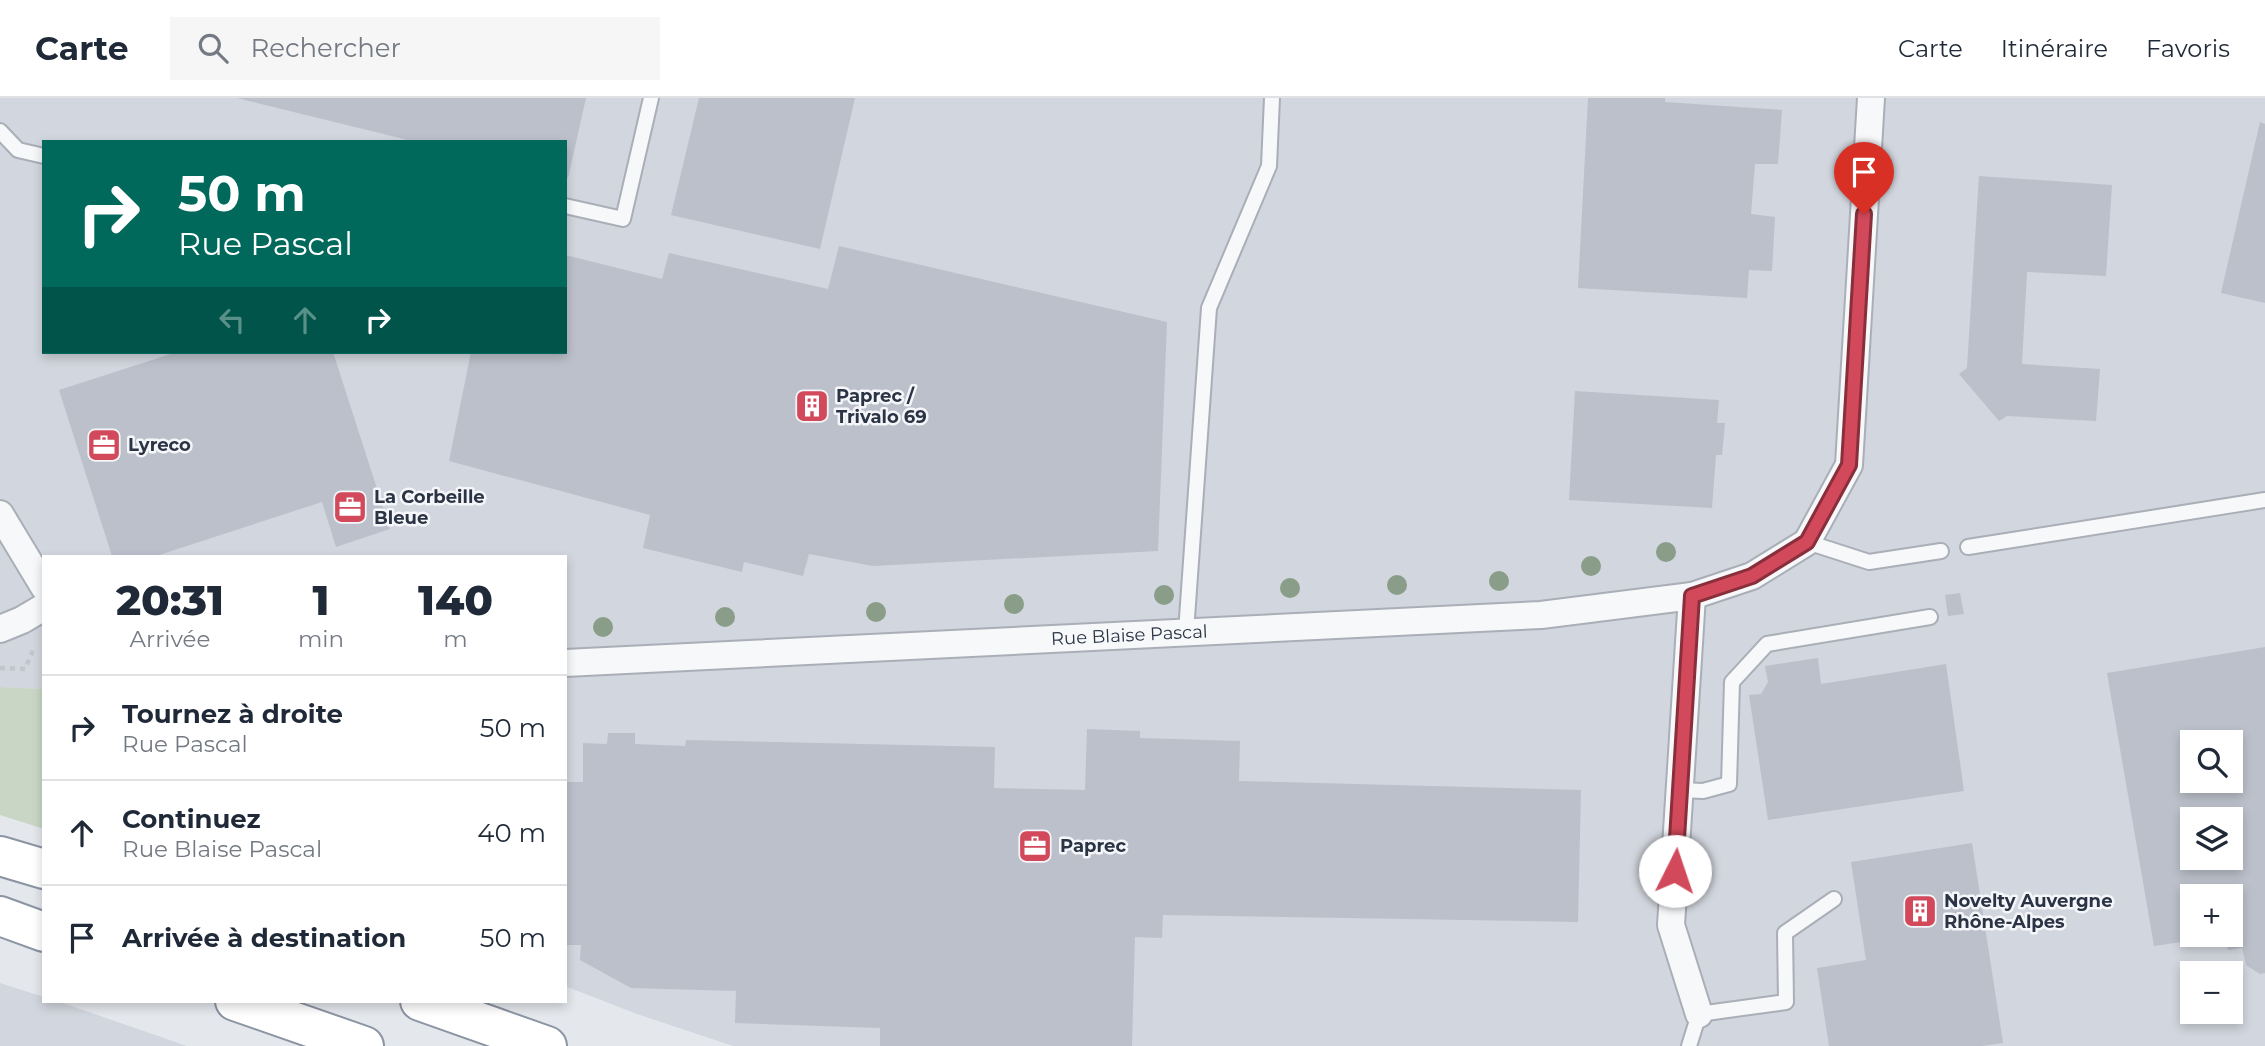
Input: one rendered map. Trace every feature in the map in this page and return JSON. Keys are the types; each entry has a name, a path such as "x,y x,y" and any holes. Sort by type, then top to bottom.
{"highway":[{"path":"0,856 42,868"},
{"path":"0,916 42,931"},
{"path":"241,1003 364,1046"},
{"path":"426,1003 547,1046"}],"street":[{"path":"1807,542 1849,465 1871,98"},
{"path":"0,514 42,584"},
{"name":"Rue Blaise Pascal","path":"567,663 1541,615 1692,596 1752,576 1807,542"},
{"path":"1692,596 1671,925 1699,1014"},
{"path":"0,629 42,608"}],"lane":[{"path":"567,206 623,219 651,98"},
{"path":"1186,632 1209,308 1269,166 1272,98"},
{"path":"0,131 18,150 42,156"},
{"path":"1968,547 2265,500"},
{"path":"1807,542 1869,562 1941,551"},
{"path":"1680,790 1703,791 1729,784 1732,682 1768,644 1930,617"},
{"path":"1689,1046 1699,1014 1786,1002 1785,933 1834,898"}],"path":[{"path":"0,668 25,669 34,647"}],"shaded area":[{"path":"0,98 2265,98 2265,1046 733,1046 637,1014 567,987 567,555 42,555 42,689 0,687"},
{"path":"0,983 42,996 42,1003 63,1003 187,1046 0,1046"}],"green space":[{"path":"0,687 42,689 42,828 0,815"}],"building":[{"path":"237,98 586,98 568,178 567,140 408,140"},
{"path":"699,98 855,98 820,249 671,215"},
{"path":"1588,98 1665,98 1665,102 1782,110 1778,164 1755,164 1751,214 1775,217 1772,271 1749,270 1747,298 1578,288"},
{"path":"2260,122 2265,124 2265,303 2221,293"},
{"path":"1979,176 2112,185 2106,276 2027,272 2022,364 2100,369 2096,421 2007,416 1999,421 1959,374 1967,368"},
{"name":"Paprec / Trivalo 69","path":"839,246 1167,322 1158,551 873,566 809,554 803,576 744,562 742,572 643,548 650,515 449,461 471,354 567,354 567,255 662,279 669,253 828,289"},
{"path":"171,354 334,354 390,529 336,547 322,502 159,555 112,555 59,390"},
{"path":"1575,391 1719,400 1717,423 1725,423 1722,455 1716,455 1712,508 1569,500"},
{"path":"1960,593 1964,614 1948,616 1945,595"},
{"path":"2265,647 2265,973 2260,974 2246,965 2242,948 2228,950 2227,947 2243,947 2243,884 2180,884 2180,942 2154,946 2107,673"},
{"path":"1818,658 1821,684 1946,664 1964,791 1768,820 1749,695 1761,694 1768,682 1765,666"},
{"path":"1087,729 1140,731 1140,738 1240,741 1239,781 1581,790 1578,922 1163,915 1162,938 1135,937 1132,1046 880,1046 880,1028 735,1023 736,991 631,988 580,960 581,945 567,945 567,782 583,782 583,743 607,744 608,733 635,733 635,744 685,746 686,740 995,747 994,788 1085,790"},
{"name":"Novelty Auvergne Rhône-Alpes","path":"1972,843 2003,1043 1982,1046 1829,1046 1817,968 1866,960 1851,862"}],"place":[{"name":"Paprec / Trivalo 69","path":"812,406"},
{"name":"Lyreco","path":"104,445"},
{"name":"La Corbeille Bleue","path":"350,507"},
{"name":"Paprec","path":"1035,846"},
{"name":"Novelty Auvergne Rhône-Alpes","path":"1920,911"}],"route":[{"path":"1675,871 1692,596 1752,576 1807,542 1849,465 1864,214"}]}
